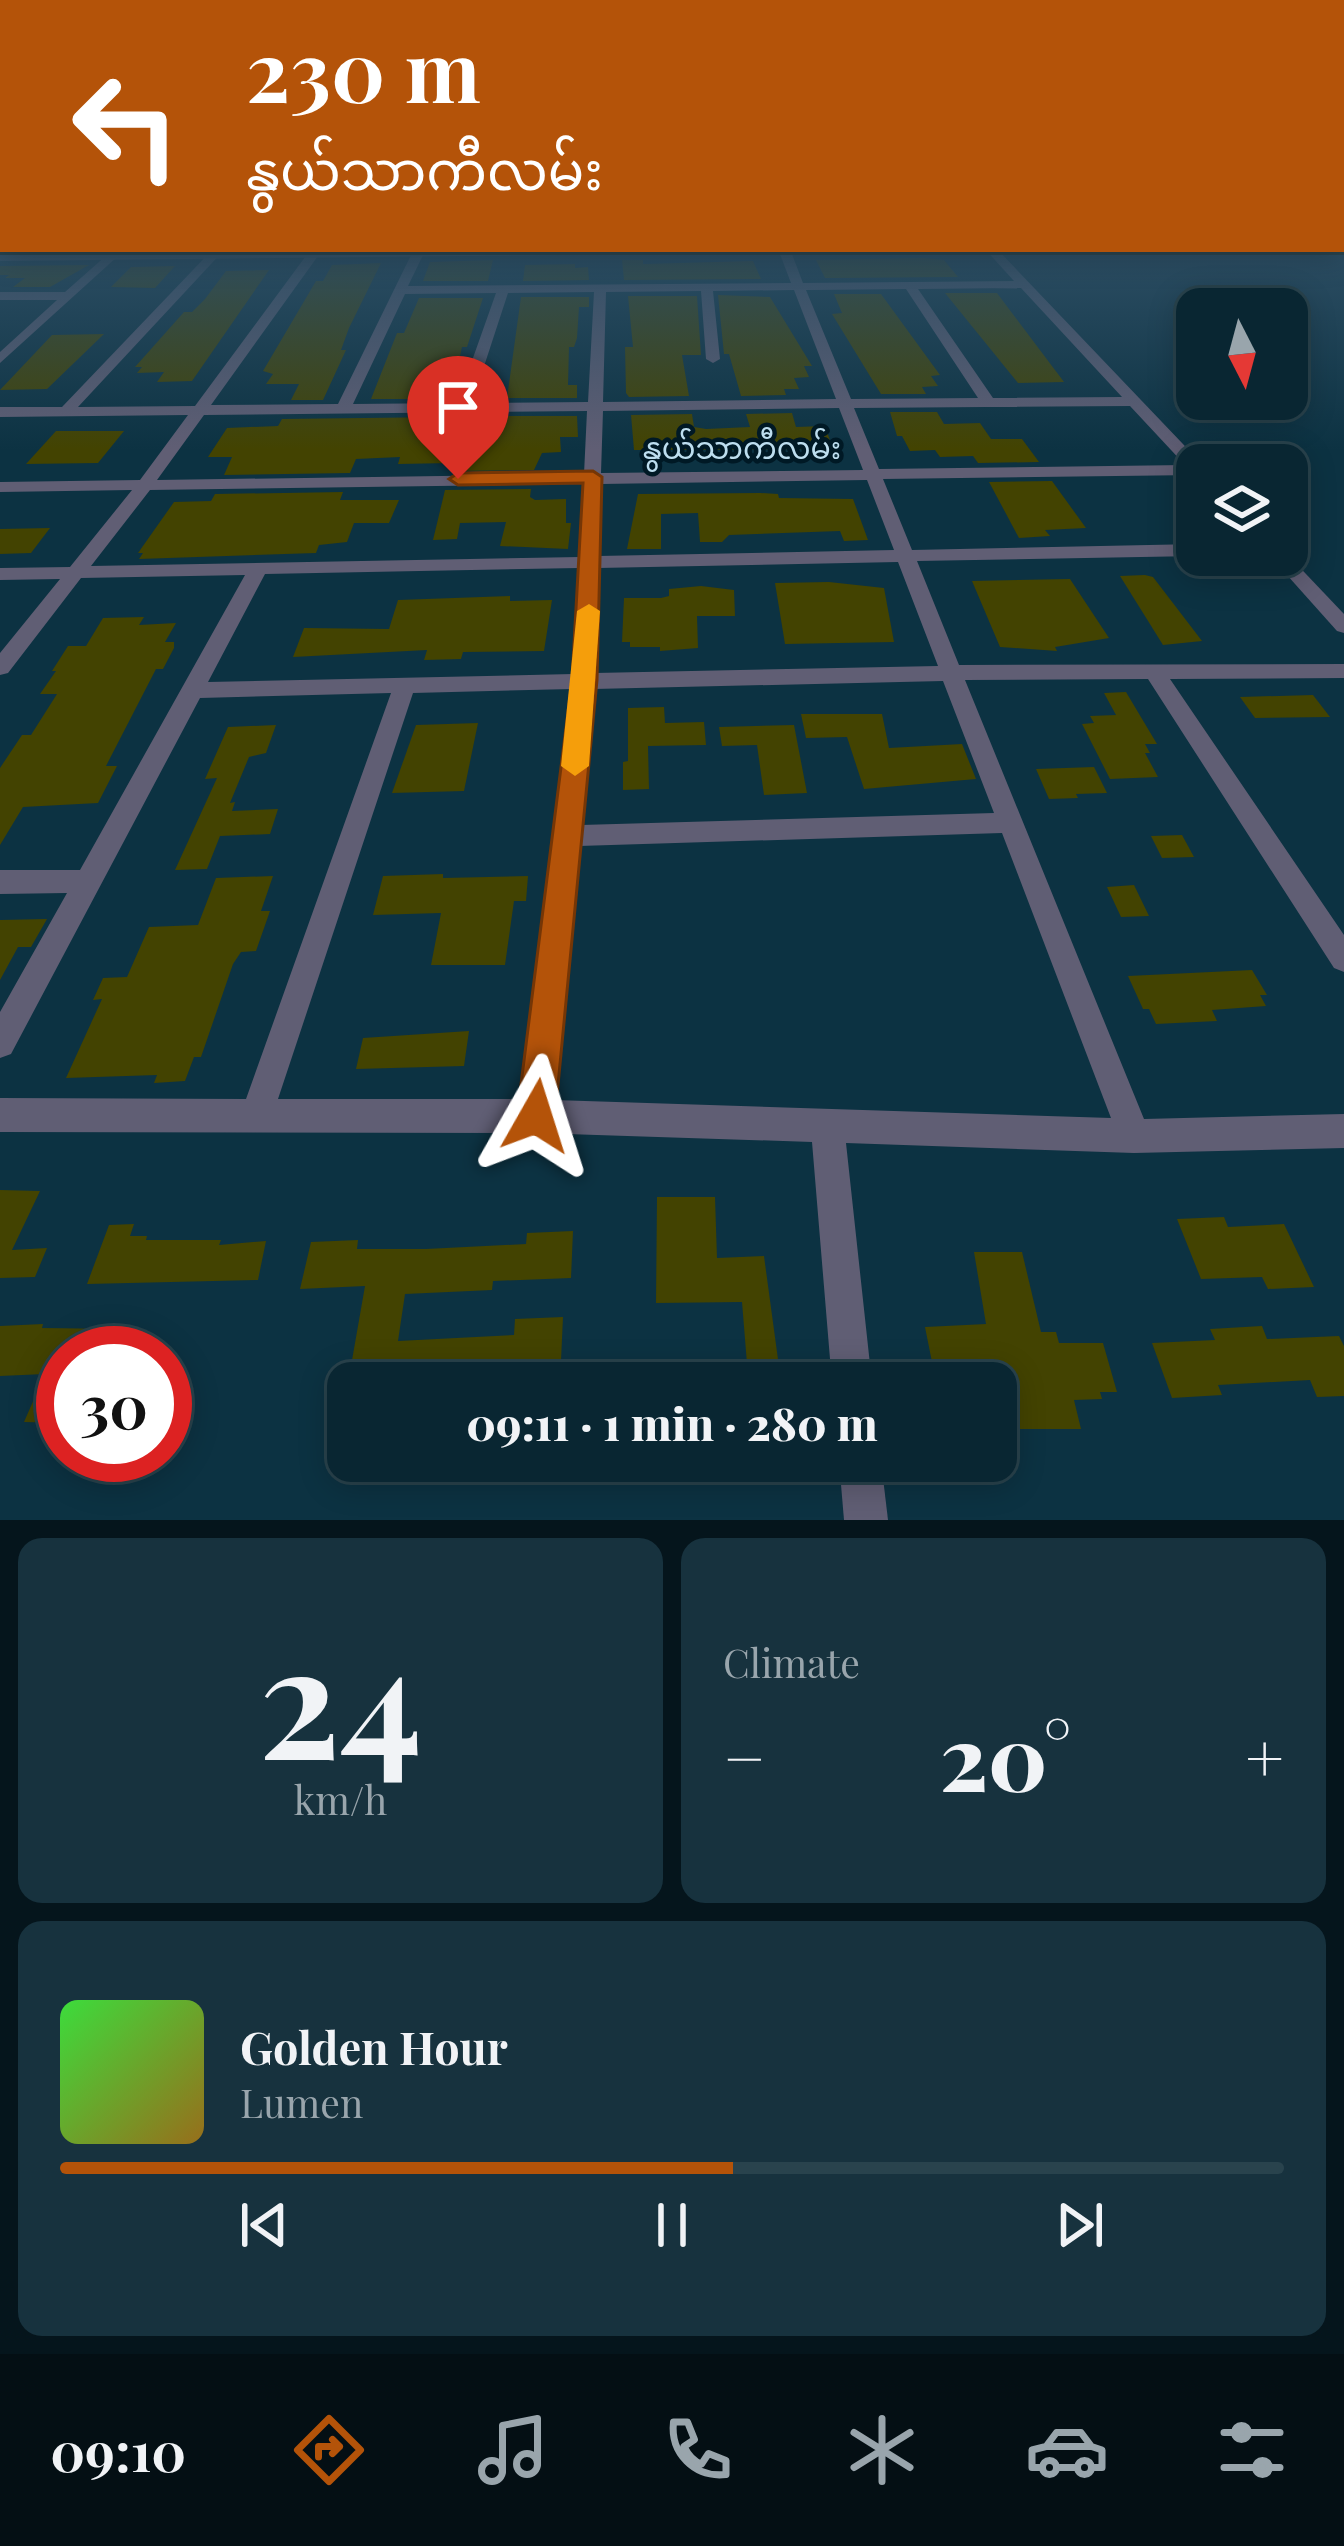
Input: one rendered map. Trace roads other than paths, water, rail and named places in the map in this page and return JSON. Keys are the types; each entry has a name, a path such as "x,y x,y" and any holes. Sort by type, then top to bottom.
{"street":[{"path":"0,359 57,308"},
{"path":"65,411 163,308"},
{"path":"0,668 145,485 273,308"},
{"path":"344,408 391,308"},
{"path":"464,407 496,308"},
{"path":"536,1116 584,680 599,308"},
{"path":"709,308 713,359"},
{"path":"804,308 875,475 902,556 1134,1136"},
{"path":"925,308 988,402"},
{"path":"1046,308 1176,447"},
{"path":"0,412 1133,401"},
{"name":"နွယ်သာကီလမ်း","path":"0,487 1176,469"},
{"path":"0,574 1176,550"},
{"path":"0,1043 258,569"},
{"path":"1298,576 1344,626"},
{"path":"192,690 949,673 1344,671"},
{"path":"1154,672 1344,959"},
{"path":"256,1116 405,685"},
{"path":"567,836 1008,823"},
{"path":"0,882 88,881"},
{"path":"0,1115 536,1116 1134,1136 1344,1131"},
{"path":"826,1126 850,1362"},
{"path":"862,1482 866,1520"}]}
